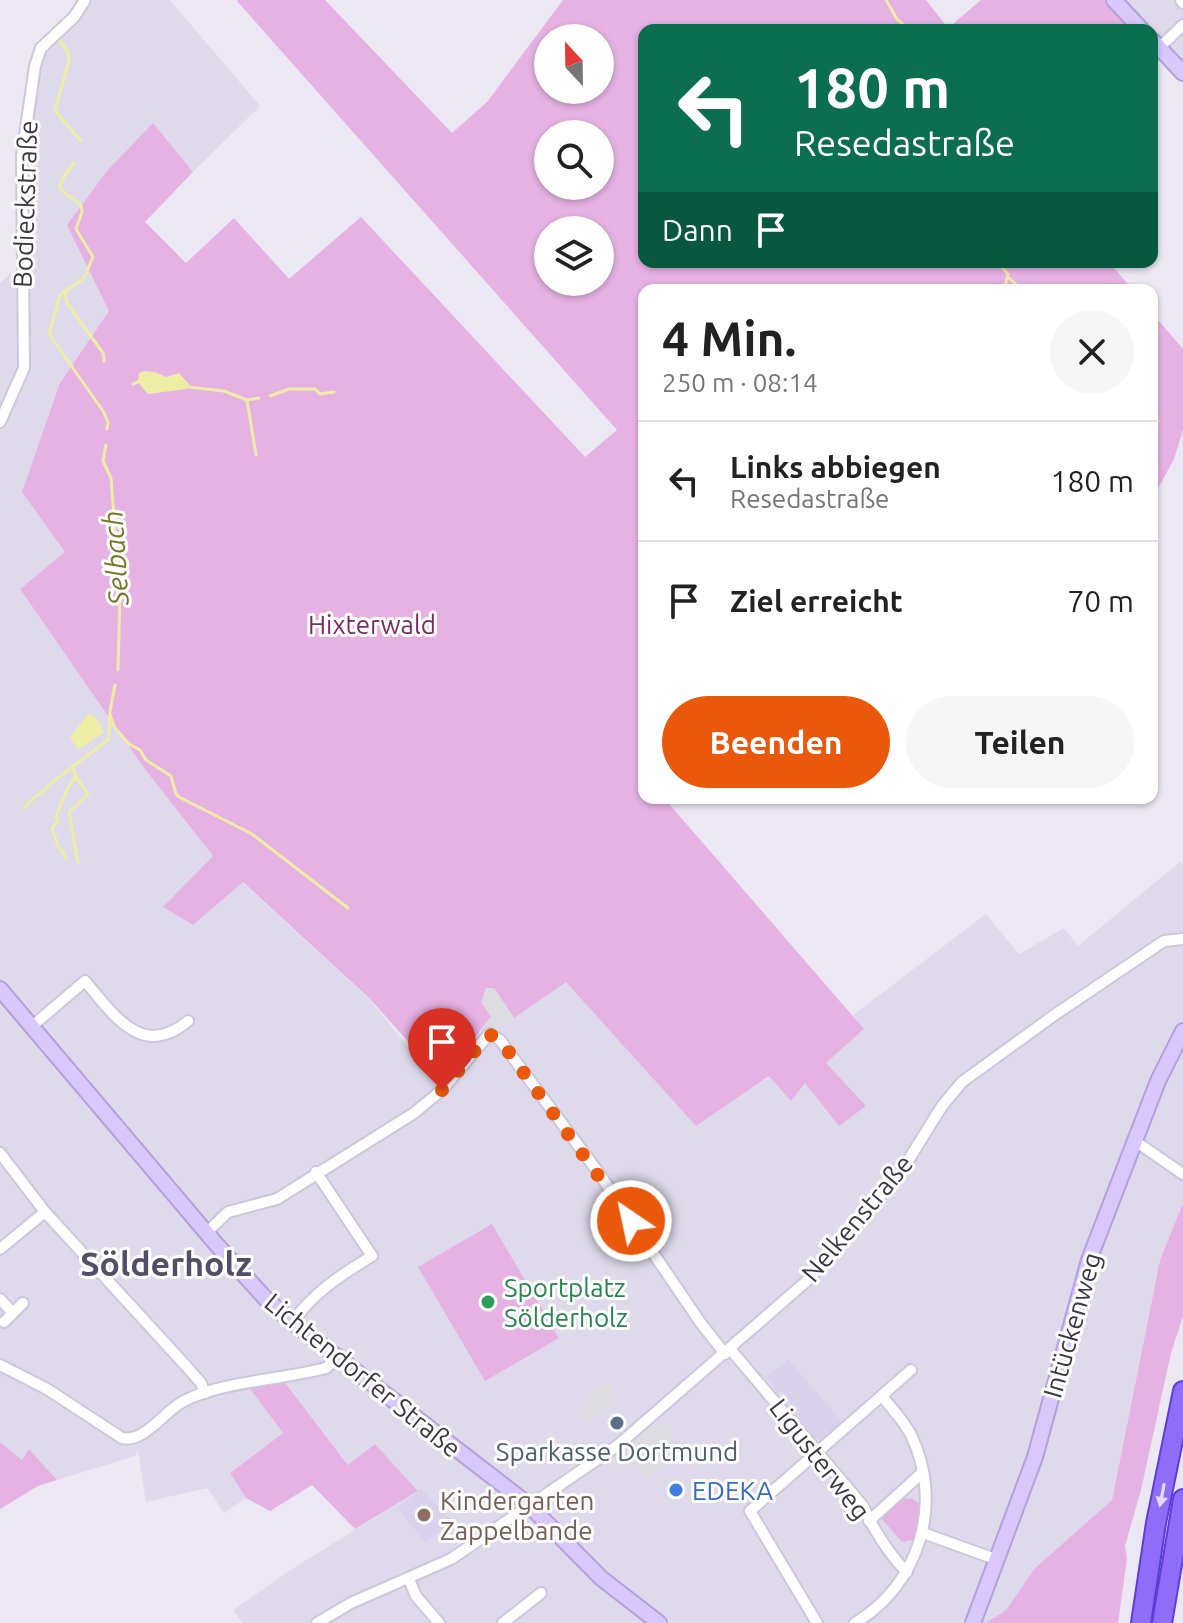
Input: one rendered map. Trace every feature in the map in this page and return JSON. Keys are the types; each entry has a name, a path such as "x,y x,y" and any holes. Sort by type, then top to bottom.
{"highway":[{"path":"1141,1623 1156,1523 1183,1391"},
{"path":"1162,1623 1183,1499"}],"main road":[{"path":"1114,0 1136,24"},
{"path":"1158,47 1183,73"},
{"name":"Lichtendorfer Straße","path":"0,989 206,1233 265,1298 529,1505 601,1578 659,1623"},
{"name":"Intückenweg","path":"973,1623 1035,1457 1089,1260 1158,1081 1183,1031"}],"street":[{"name":"Bodieckstraße","path":"0,422 24,368 22,156 35,66 41,48 74,17 85,0"},
{"path":"1158,42 1183,25"},
{"name":"Nelkenstraße","path":"317,1623 351,1603 451,1559 611,1451 809,1279 901,1172 942,1106 962,1082 1049,1018 1164,941 1183,939"},
{"path":"31,1027 85,981 124,1026 138,1033 152,1036 169,1034 188,1021"},
{"name":"Ligusterweg","path":"316,1172 418,1110 455,1076 489,1034 500,1040 598,1172 700,1322 818,1451 863,1506 869,1521 907,1572"},
{"path":"1135,1141 1183,1174"},
{"path":"0,1153 45,1212 194,1375 205,1393"},
{"path":"206,1233 228,1212 277,1199 316,1172 372,1256 311,1297 292,1322"},
{"path":"0,1249 45,1212"},
{"path":"0,1299 13,1313"},
{"path":"4,1322 23,1303"},
{"path":"0,1365 47,1389 122,1438 129,1439 141,1435 176,1405 205,1393 326,1368 338,1357"},
{"path":"817,1623 750,1511 911,1370"},
{"path":"855,1623 887,1598 907,1572 923,1533 923,1472 911,1436 882,1396"},
{"path":"869,1521 923,1472"},
{"path":"923,1533 998,1560"},
{"path":"409,1579 416,1596 439,1623"},
{"path":"503,1623 541,1593"}],"shaded area":[{"path":"85,0 170,0 260,106 193,172 153,124 109,311 60,383 66,552 20,589 144,768 213,856 164,907 193,925 242,882 368,998 440,1086 485,1030 514,1018 566,981 696,1125 770,1076 805,1082 863,1029 853,1015 986,914 1019,954 1064,928 1078,946 1180,862 1183,865 1183,1203 1160,1260 1112,1500 1035,1568 1006,1610 986,1623 243,1623 233,1610 292,1569 418,1491 375,1444 349,1465 283,1380 248,1386 283,1433 230,1473 246,1498 224,1513 207,1488 146,1502 138,1451 135,1456 57,1480 30,1450 22,1460 0,1442 0,283 22,264 22,156 41,48"},
{"path":"1115,0 1183,0 1183,73 1158,46 1158,24 1137,24"},
{"path":"143,371 166,377 179,373 190,385 186,389 148,394 138,382 139,373"},
{"path":"89,713 97,719 104,732 78,750 70,737"},
{"path":"486,988 494,988 514,1018 489,1034 480,1030 491,1017 481,1002"},
{"path":"788,1359 843,1423 824,1440 812,1438 789,1412 793,1407 790,1403 785,1406 780,1400 786,1395 782,1391 775,1394 770,1388 774,1385 767,1377"},
{"path":"606,1382 616,1394 610,1399 614,1404 587,1424 578,1412 590,1403 587,1398"},
{"path":"660,1423 688,1455 682,1459 677,1454 648,1479 623,1449"},
{"name":"Kindergarten Zappelbande","path":"421,1489 452,1521 425,1543 398,1508"}],"green space":[{"name":"Hixterwald","path":"325,0 452,133 487,102 534,39 534,104 614,104 614,24 545,24 563,0 926,0 945,24 638,24 638,268 1114,268 1128,284 638,284 638,804 669,804 864,1029 826,1063 866,1106 839,1126 805,1083 791,1101 769,1076 696,1126 566,982 514,1018 494,988 491,1017 442,1079 369,998 243,882 193,925 163,907 213,856 144,768 20,589 65,552 22,492 60,383 109,311 67,225 107,171 153,123 193,172 145,222 186,263 234,218 289,279 361,217 585,457 617,430 237,1"},
{"name":"Hixterwald","path":"981,0 1106,0 1128,24 953,24"},
{"path":"1158,320 1183,349 1183,430 1174,459 1158,489"},
{"path":"1183,1203 1183,1316 1171,1353 1141,1490 1125,1546 1127,1558 1118,1623 986,1623 1006,1610 1035,1568 1112,1500 1160,1260"},
{"name":"Sportplatz Sölderholz","path":"492,1224 559,1338 485,1381 418,1267"},
{"path":"283,1380 348,1465 375,1444 418,1491 355,1529 312,1485 270,1511 246,1498 230,1473 283,1433 248,1386"},
{"path":"0,1442 22,1460 29,1449 57,1480 38,1486 0,1509"},
{"path":"902,1498 913,1499 922,1506 916,1539 902,1542 880,1517"}],"waterway":[{"path":"886,0 902,24"},
{"name":"Selbach","path":"58,39 68,52 69,60 55,111 81,141"},
{"name":"Selbach","path":"74,163 62,179 60,188 81,205 82,212 76,229 93,257 84,278 60,295 49,334 103,411 108,422 107,429"},
{"path":"1002,268 1008,274 1006,284"},
{"path":"1009,278 1016,284"},
{"path":"65,293 67,303 103,353 104,361"},
{"path":"133,384 138,382"},
{"path":"188,387 224,391 247,400"},
{"path":"270,396 289,389 315,389 320,394 334,392"},
{"path":"247,400 259,398"},
{"path":"247,400 256,455"},
{"name":"Selbach","path":"106,445 103,461 111,478 120,591 118,670"},
{"name":"Selbach","path":"24,808 109,739 115,685"},
{"path":"110,715 115,728 129,744 140,750 146,760 171,776 179,797 252,834 348,908"},
{"path":"67,859 58,846 52,828 58,821 56,816 67,789 76,776 73,768"},
{"path":"76,777 88,794 69,812 78,863"}],"place":[{"name":"Sportplatz Sölderholz","path":"488,1302"},
{"name":"Sparkasse Dortmund","path":"617,1423"},
{"name":"EDEKA","path":"676,1490"},
{"name":"Kindergarten Zappelbande","path":"424,1515"}],"district":[{"name":"Sölderholz","path":"166,1263"}],"route":[{"path":"442,1090 489,1034 500,1040 631,1221"}]}
